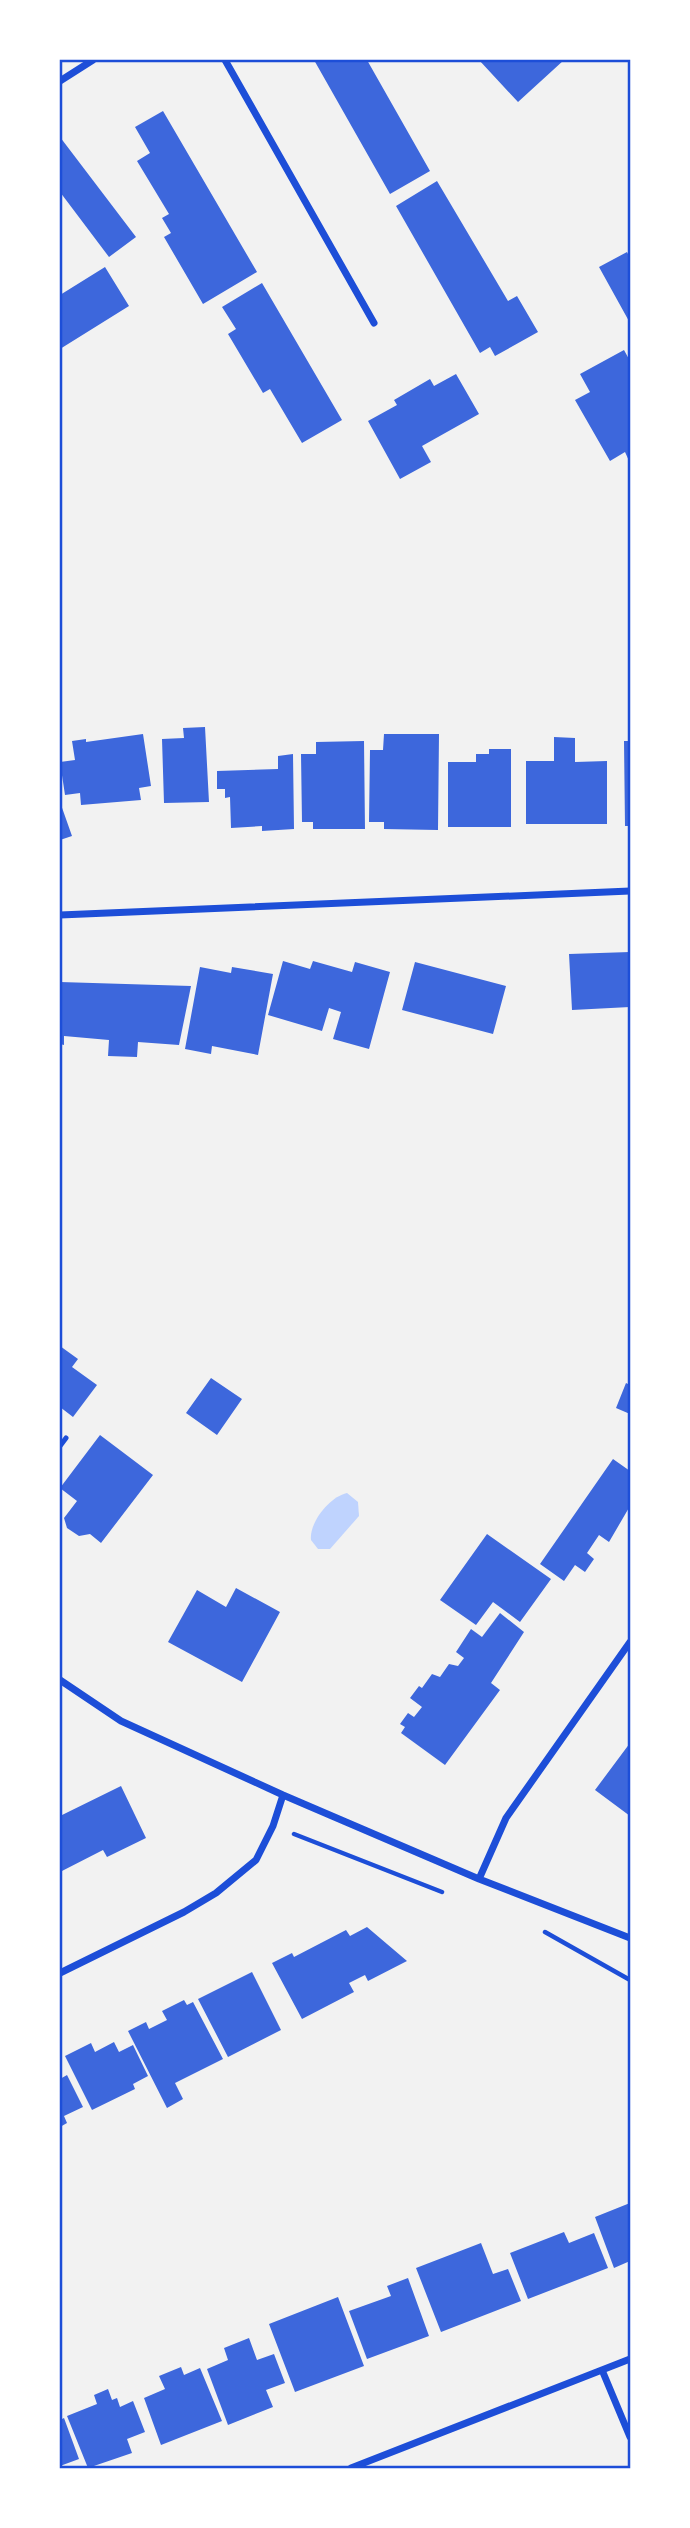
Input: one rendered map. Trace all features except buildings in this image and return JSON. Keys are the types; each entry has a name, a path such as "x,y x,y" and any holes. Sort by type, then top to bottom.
{"street":[{"path":"60,81 93,60"},
{"path":"225,60 374,323"},
{"path":"60,915 631,891"},
{"path":"478,1879 506,1818 631,1642"},
{"path":"60,1680 121,1721 283,1795 478,1879 631,1938"},
{"path":"60,1973 216,1894 256,1860 273,1826 283,1795"},
{"path":"351,2469 631,2359"},
{"path":"602,2370 631,2437"}],"lane":[{"path":"60,1446 66,1438"}],"path":[{"path":"273,1826 449,1895"},
{"path":"537,1928 631,1980"}],"water":[{"path":"347,1493 358,1502 359,1516 330,1549 318,1549 311,1540 313,1526 327,1505"}]}
